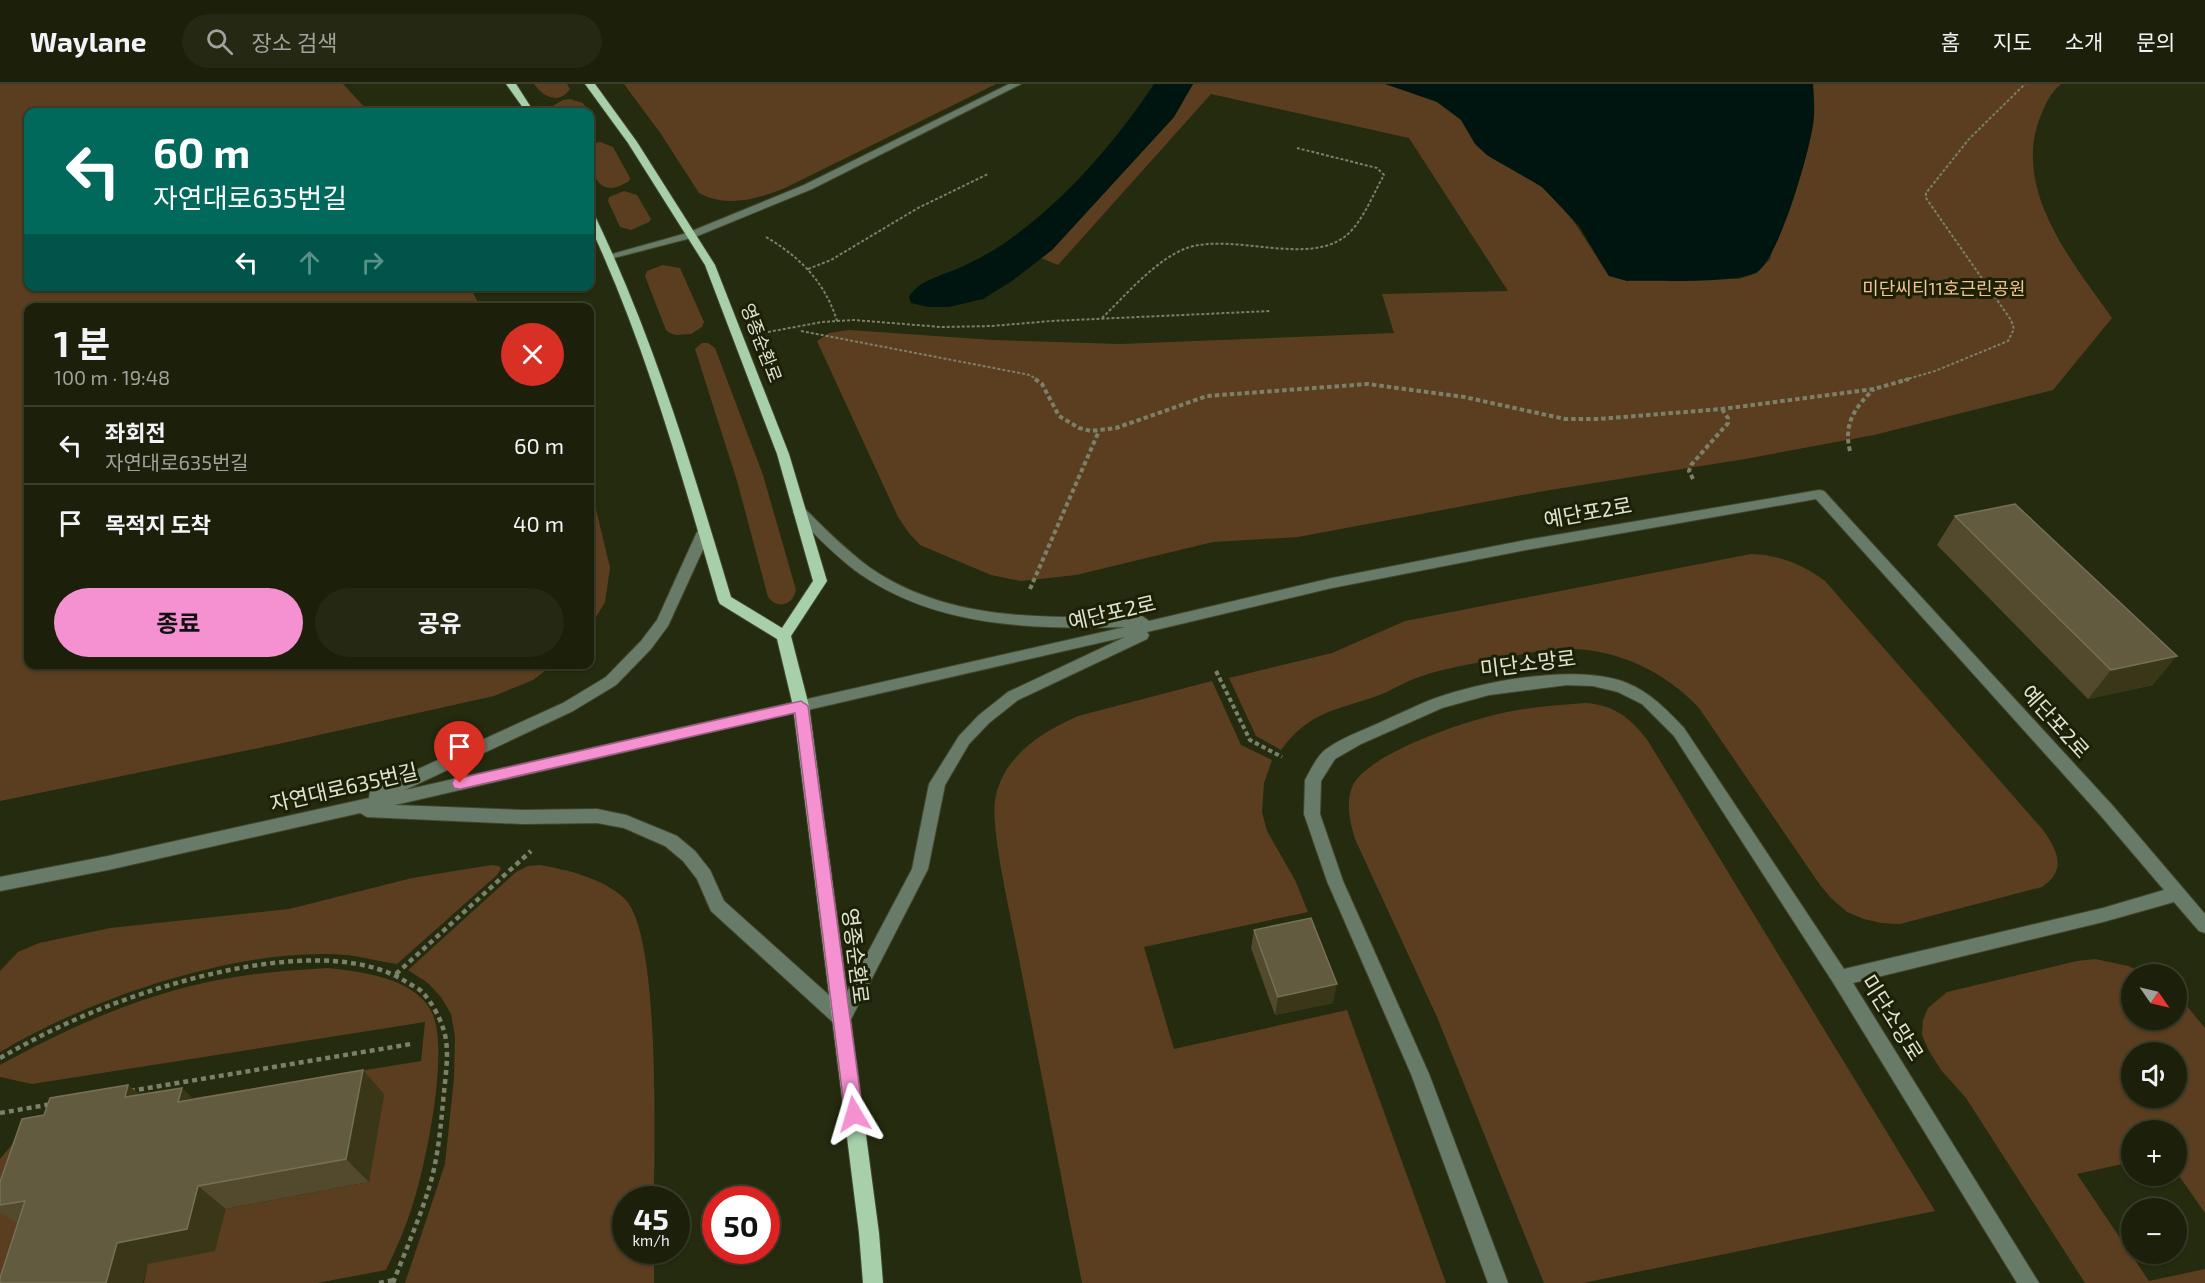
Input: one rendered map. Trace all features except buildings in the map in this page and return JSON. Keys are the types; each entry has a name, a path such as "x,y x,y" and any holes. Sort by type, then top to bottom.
{"main road":[{"path":"511,84 527,108"},
{"name":"영종순환로","path":"590,84 632,142 710,265 783,454 820,581 784,636 801,706 869,1233 873,1283"},
{"path":"594,224 610,256 646,348 724,600 784,636"}],"street":[{"path":"610,256 692,235 808,187 1016,84"},
{"name":"예단포2로","path":"801,706 1332,583 1526,545 1819,494 2107,811 2205,926"},
{"path":"800,512 833,544 865,570 894,588 942,607 970,615 1004,620 1063,623 1172,621"},
{"path":"348,809 568,707 611,681 646,645 663,622 704,532"},
{"path":"348,809 523,817 597,816 626,822 671,842 689,856 704,875 717,906 842,1019 920,869 937,784 964,740 984,719 1013,696 1172,621"},
{"name":"미단소망로","path":"1498,1283 1420,1074 1335,881 1312,814 1313,780 1329,755 1356,740 1438,703 1489,689 1567,679 1593,680 1622,687 1647,700 1679,732 1840,978 2029,1283"},
{"name":"자연대로635번길","path":"0,884 108,863 801,706"},
{"path":"1840,978 2103,915 2177,894"}],"path":[{"path":"801,331 1030,375 1042,384 1059,416 1079,428 1099,431 1116,428 1207,396 1368,384 1426,391 1565,418 1599,419 1722,409 1874,389 1935,371 1991,350 2008,341 2012,336 2014,328 2011,321 1926,198 1926,193 1969,139 2025,84"},
{"path":"1101,319 1169,257 1188,247 1218,242 1308,248 1334,244 1348,235 1384,175 1377,168 1296,148"},
{"path":"808,269 849,250 918,208 988,174"},
{"path":"727,220 780,244 808,269 833,305 837,321"},
{"path":"738,338 854,320 941,327 992,326 1270,311"},
{"path":"1850,451 1845,439 1848,423 1854,410 1874,389"},
{"path":"1693,479 1689,471 1691,465 1728,423 1728,418 1722,409"},
{"path":"1030,589 1099,431"},
{"path":"1216,671 1250,740 1282,757"},
{"path":"396,974 531,851"},
{"path":"0,1058 70,1022 126,999 226,970 283,962 362,964 396,974 417,986 435,1005 444,1030 446,1067 432,1180 393,1282 379,1283"},
{"path":"117,1094 411,1044"},
{"path":"0,1113 59,1103"}],"green space":[{"path":"0,84 343,84 365,108 24,108 24,291 472,291 478,303 24,303 24,669 548,669 533,680 494,696 283,743 0,801"},
{"path":"534,84 567,84 570,89 566,94 556,98 546,96"},
{"path":"624,84 996,84 785,188 764,196 731,201 709,198 699,193 661,134"},
{"name":"미단씨티11호근린공원","path":"1193,84 1385,84 1416,93 1456,114 1476,144 1487,155 1530,179 1554,198 1579,229 1609,276 1739,279 1757,273 1770,259 1813,84 2061,84 2044,107 2038,123 2033,150 2035,176 2041,202 2052,227 2081,275 2112,318 2053,390 1874,435 1745,459 1544,491 1298,537 1213,542 1076,575 1021,581 991,575 920,545 898,517 817,341 829,333 849,330 993,340 1120,344 1394,333 1382,294 1508,291 1409,138 1211,94 1058,265 1041,258 1052,250 1174,117"},
{"path":"570,99 583,103 586,108 551,107"},
{"path":"600,142 613,147 630,178 629,181 618,187 609,188 597,180 594,173 594,143"},
{"path":"624,191 637,195 651,219 649,222 631,230 620,227 608,201 609,197"},
{"path":"663,265 680,268 704,322 702,327 691,334 676,335 666,330 645,276 647,271"},
{"path":"702,343 708,343 715,348 763,475 796,590 792,599 785,604 776,604 768,597 737,481 695,349"},
{"path":"594,501 610,568 605,602 594,620"},
{"path":"1751,554 1771,556 1790,562 1825,581 2043,830 2053,845 2058,860 2055,874 2050,881 2042,887 1900,924 1881,923 1847,912 1820,885 1699,708 1686,695 1656,673 1603,653 1585,650 1549,650 1429,674 1377,696 1324,714 1302,727 1281,750 1256,736 1229,678 1332,653 1405,621"},
{"path":"1212,681 1241,745 1272,760 1264,783 1262,812 1267,831 1295,880 1308,912 1144,947 1174,1049 1347,1010 1446,1283 1082,1283 1000,863 995,824 996,795 1001,780 1017,756 1051,729 1078,716"},
{"path":"1584,703 1613,709 1628,719 1648,741 1935,1211 1583,1283 1544,1283 1437,1017 1355,839 1350,819 1349,798 1353,785 1363,773 1379,761 1400,749 1447,729 1507,712"},
{"path":"491,865 499,866 501,869 497,875 397,964 347,955 305,954 214,967 121,995 36,1032 0,1052 0,971 18,952 39,943 110,928 289,909 412,878"},
{"path":"540,865 573,872 606,885 624,898 636,918 650,994 654,1089 654,1186 612,1186 612,1264 654,1264 654,1283 405,1283 445,1164 454,1078 455,1037 451,1014 441,997 428,983 408,970 516,872 528,866"},
{"path":"2095,959 2121,965 2121,1030 2187,1030 2187,1006 2205,1028 2205,1213 2186,1186 2187,1120 2121,1120 2121,1164 2077,1174 2121,1239 2121,1264 2138,1264 2149,1281 2205,1269 2205,1283 2085,1283 1966,1098 1941,1070 1929,1051 1922,1035 1923,1020 1928,1008 1947,992 2077,961"},
{"path":"328,968 370,974 398,983 422,998 430,1009 436,1026 437,1077 429,1136 412,1207 386,1270 317,1283 144,1283 147,1268 134,1271 226,1209 369,1182 384,1095 0,1283 0,1159 14,1142 37,1127 58,1120 421,1061 425,1022 32,1084 0,1077 0,1065 80,1025 165,993 236,977"}],"shaded area":[{"path":"1154,84 1193,84 1174,117 1052,250 1012,281 983,299 949,307 928,307 911,303 909,297 918,286 993,251 1046,210 1086,171 1122,129"},
{"path":"1385,84 1813,84 1814,120 1791,206 1773,250 1764,265 1755,273 1729,279 1627,281 1609,276 1579,226 1542,187 1487,155 1475,144 1461,120 1437,102"}],"route":[{"path":"460,783 801,706 854,1114"}]}
